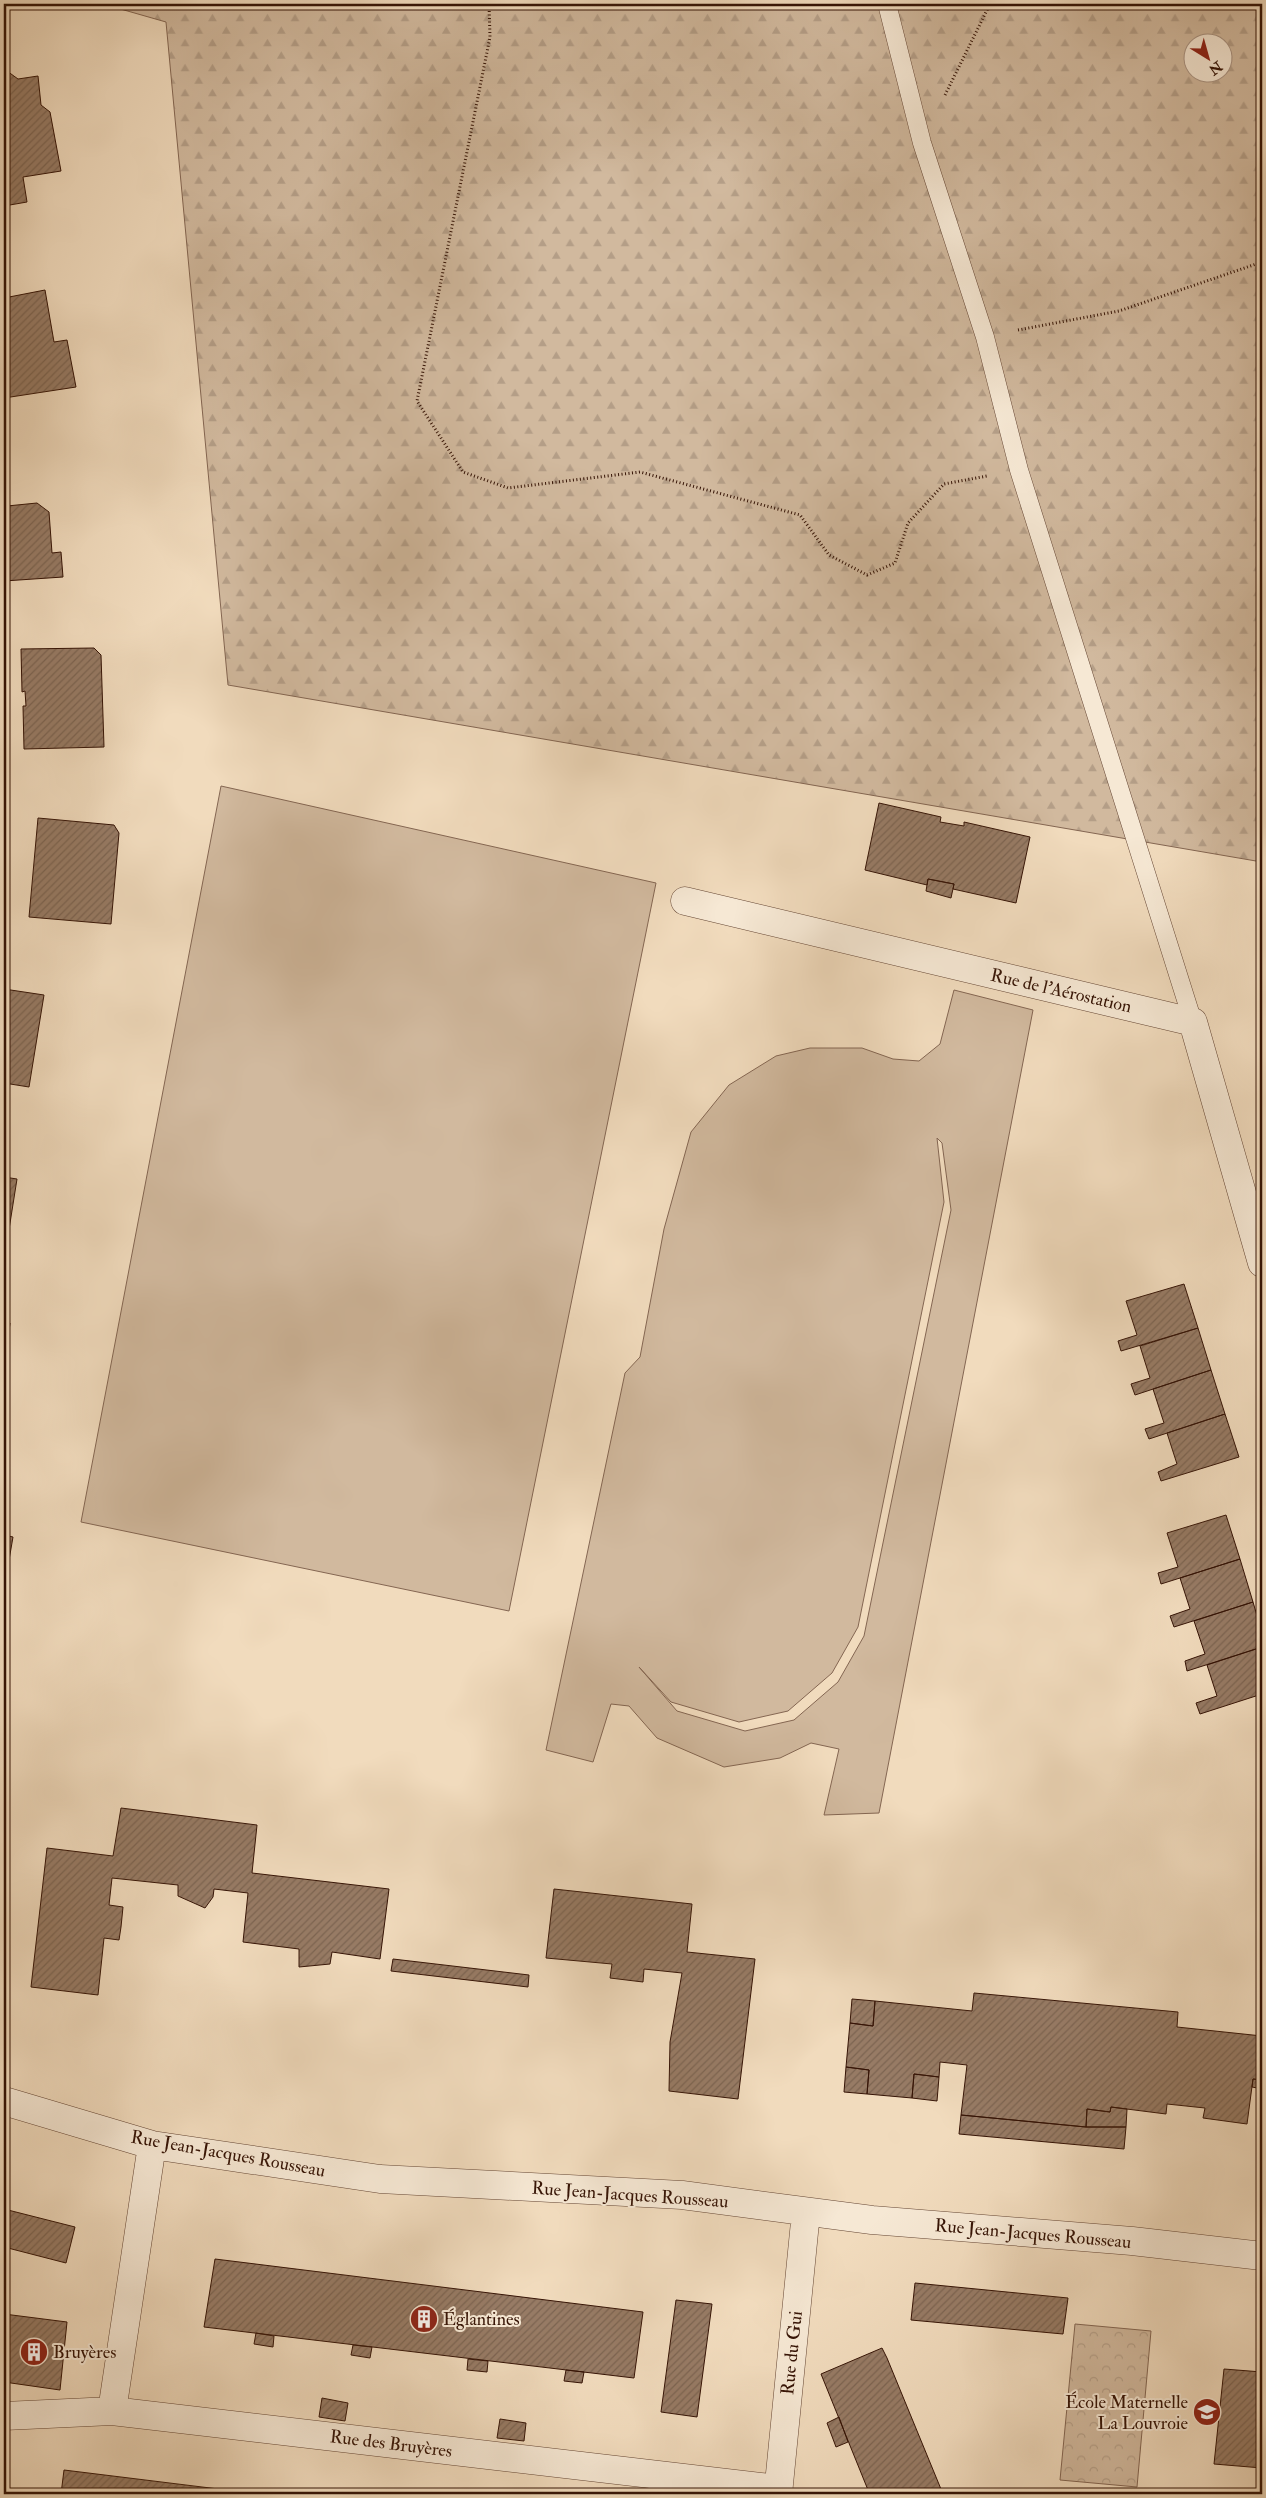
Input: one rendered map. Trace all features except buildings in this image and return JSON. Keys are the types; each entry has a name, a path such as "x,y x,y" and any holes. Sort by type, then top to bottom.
{"street":[{"name":"Rue de l'Aérostation","path":"685,901 1193,1022"},
{"path":"1193,1022 1262,1263"},
{"name":"Rue Jean-Jacques Rousseau","path":"4,2101 152,2144 380,2179 682,2195 872,2220 1132,2241 1262,2256"},
{"path":"112,2411 152,2144"},
{"name":"Rue du Gui","path":"778,2492 806,2212"},
{"name":"Rue des Bruyères","path":"4,2416 112,2411 778,2492"}],"lane":[{"path":"887,4 922,143 985,337 1019,470 1193,1022"}],"path":[{"path":"488,4 490,37 417,401 463,472 508,488 640,472 800,515 829,555 867,575 895,563 908,523 944,484 1019,470"},
{"path":"922,143 990,4"},
{"path":"985,337 1119,310 1262,262"}],"green space":[{"path":"103,4 1262,4 1262,855 1256,861 228,685 166,22"},
{"path":"221,786 656,883 509,1611 81,1522"},
{"path":"954,990 1033,1010 879,1813 824,1815 839,1749 811,1743 780,1758 724,1767 657,1738 629,1706 611,1704 593,1762 546,1750 625,1373 640,1357 664,1229 691,1132 729,1085 776,1056 810,1048 862,1048 893,1059 919,1061 940,1044","holes":["937,1138 942,1143 951,1210 864,1636 838,1682 794,1720 745,1731 677,1711 639,1667 671,1702 739,1722 788,1711 832,1673 858,1627 944,1202"]},
{"path":"1075,2324 1151,2331 1137,2487 1060,2480"}],"place":[{"name":"Églantines","path":"424,2319"},
{"name":"Bruyères","path":"34,2352"},
{"name":"École Maternelle La Louvroie","path":"1207,2412"}]}
